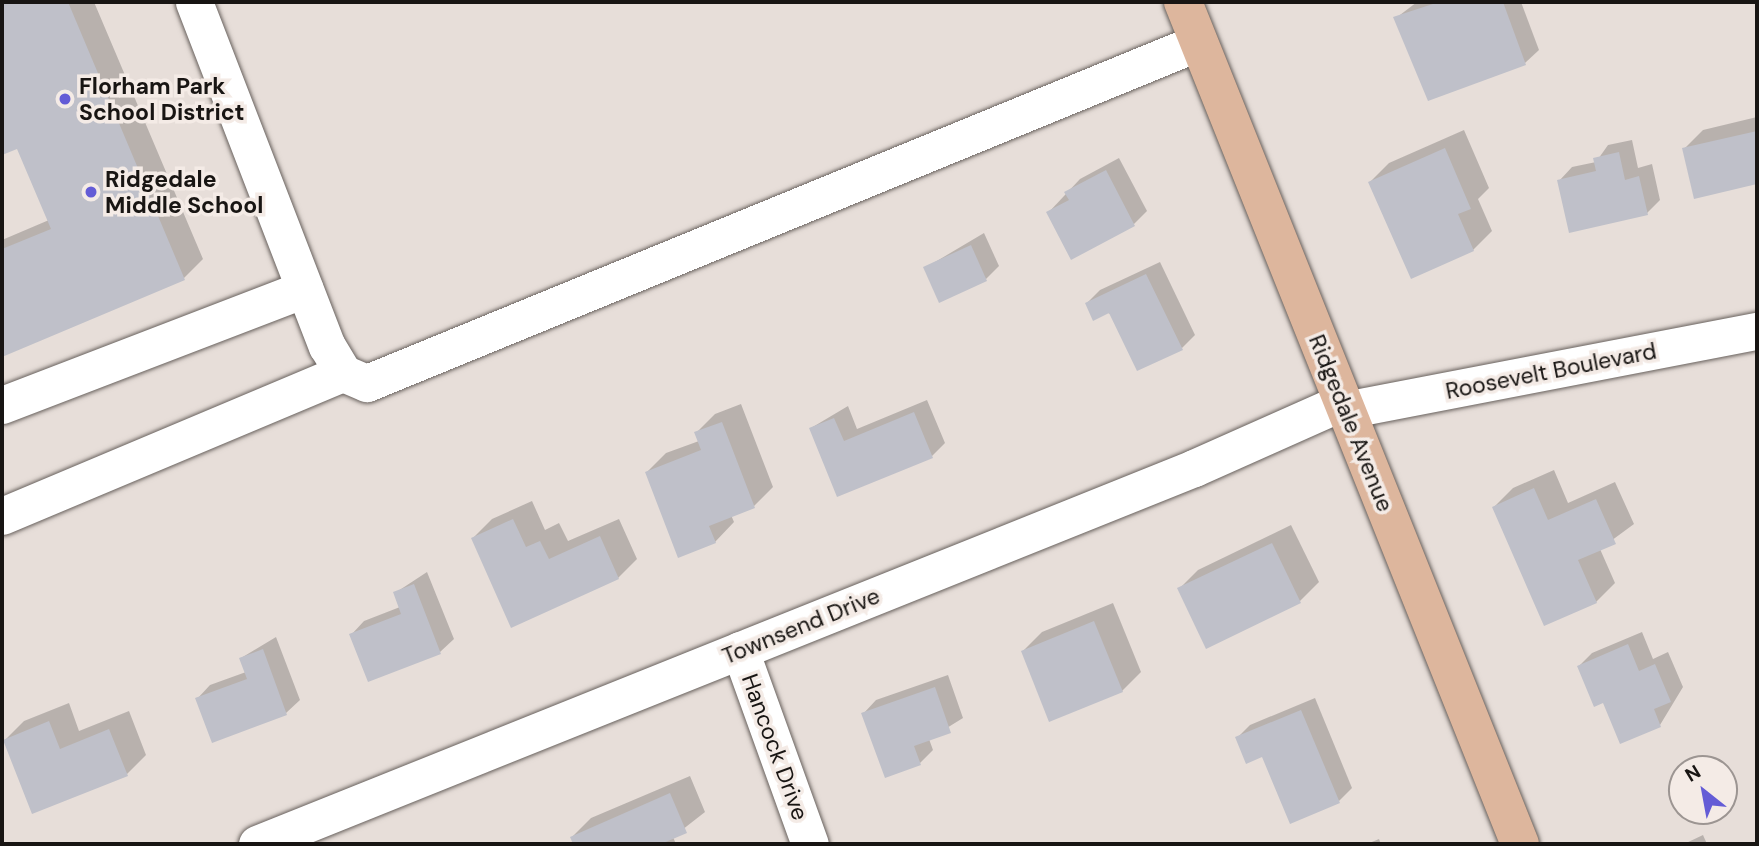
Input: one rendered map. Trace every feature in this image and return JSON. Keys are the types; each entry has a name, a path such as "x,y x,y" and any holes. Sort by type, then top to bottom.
{"main road":[{"name":"Ridgedale Avenue","path":"1183,2 1520,844"}],"street":[{"path":"194,2 304,289 343,373 367,383 1199,42"},
{"path":"2,405 304,289"},
{"name":"Roosevelt Boulevard","path":"1343,406 1757,331"},
{"path":"2,516 343,373"},
{"name":"Townsend Drive","path":"257,844 1343,406"},
{"name":"Hancock Drive","path":"740,650 810,844"}],"building":[{"name":"Ridgedale Middle School","path":"2,2 68,2 185,280 2,357 2,249 51,229 17,149 2,155"},
{"path":"1439,2 1503,2 1526,65 1428,101 1393,17"},
{"path":"1757,131 1757,184 1694,199 1682,148"},
{"path":"1445,148 1471,209 1458,214 1474,251 1411,279 1368,182"},
{"path":"1619,152 1625,180 1639,176 1648,215 1569,233 1557,180 1596,171 1593,158"},
{"path":"1106,170 1135,226 1071,260 1046,212 1069,200 1064,192"},
{"path":"971,245 987,281 939,303 923,267"},
{"path":"1146,274 1183,350 1137,371 1109,313 1093,321 1085,303"},
{"path":"914,412 933,458 837,497 809,428 834,418 844,441"},
{"path":"722,422 755,508 709,526 716,543 678,558 645,472 701,450 694,432"},
{"path":"1534,488 1548,520 1596,499 1616,544 1578,560 1597,603 1544,626 1492,507"},
{"path":"513,519 526,547 540,541 549,559 600,536 619,579 511,628 471,538"},
{"path":"1272,543 1301,603 1206,649 1177,588"},
{"path":"414,584 441,654 368,682 349,634 401,614 393,592"},
{"path":"1094,621 1123,692 1049,722 1021,651"},
{"path":"1628,644 1639,671 1655,664 1671,702 1654,709 1661,727 1620,744 1603,703 1594,707 1577,666"},
{"path":"263,649 287,715 212,743 195,698 247,679 239,658"},
{"path":"935,687 951,733 914,746 921,765 885,778 861,713"},
{"path":"1301,710 1340,803 1290,824 1262,757 1246,764 1235,737"},
{"path":"49,721 60,749 109,729 128,776 32,814 3,740"},
{"path":"670,793 687,833 661,844 573,844 570,837"}],"place":[{"name":"Florham Park School District","path":"65,99"},
{"name":"Ridgedale Middle School","path":"91,192"}]}
